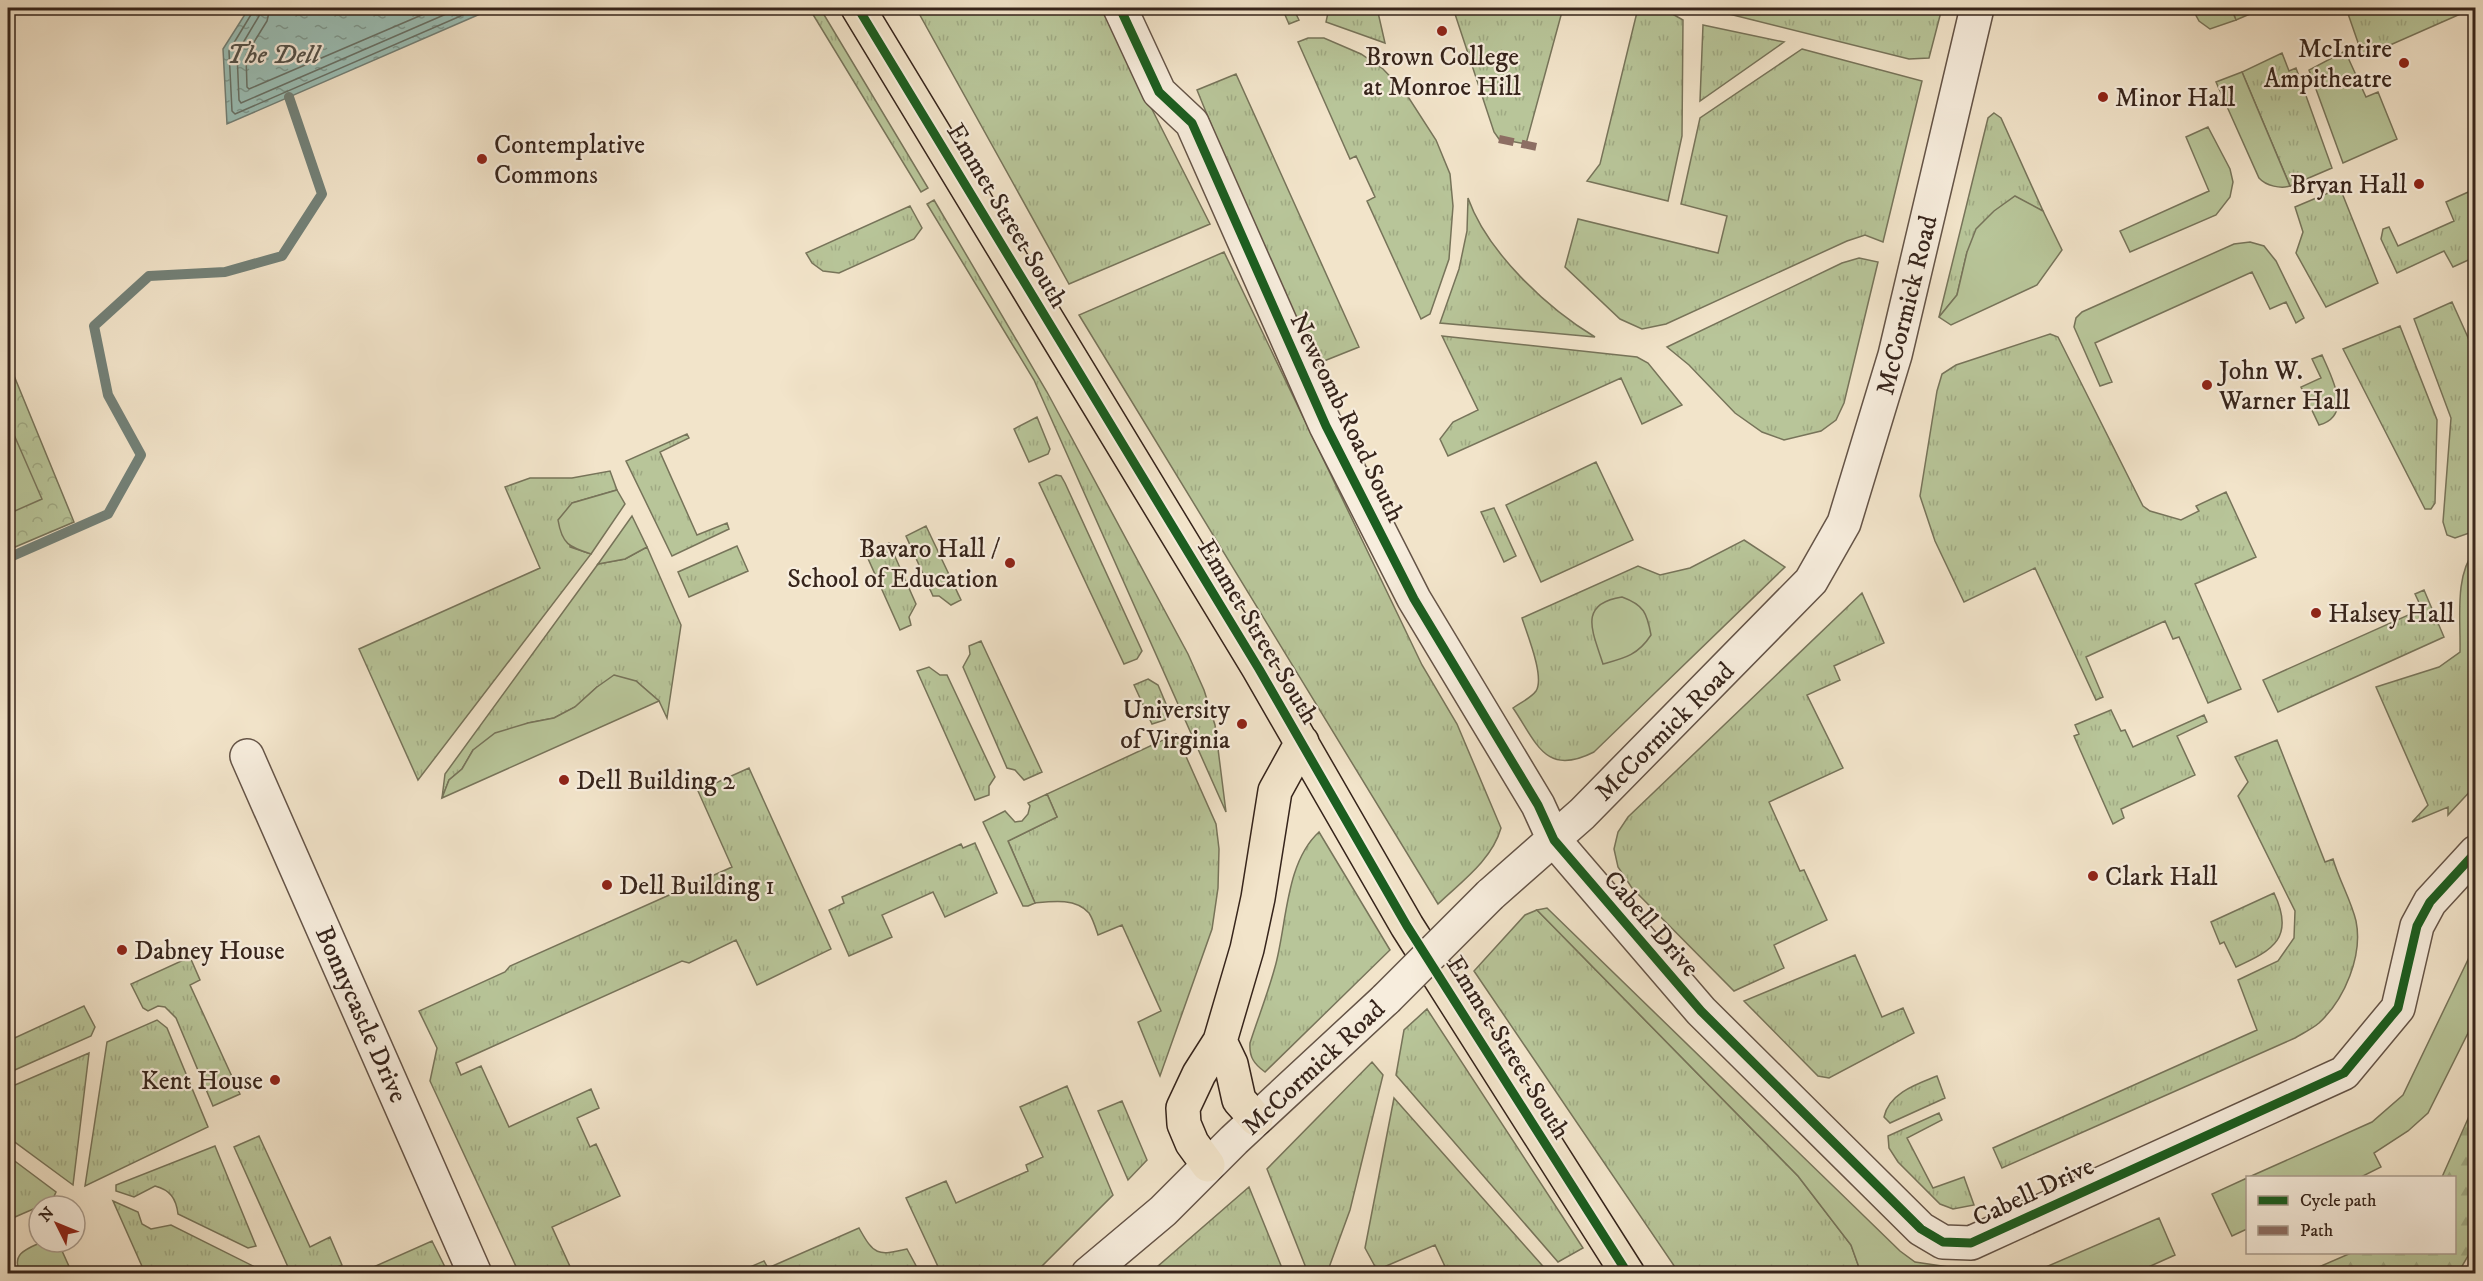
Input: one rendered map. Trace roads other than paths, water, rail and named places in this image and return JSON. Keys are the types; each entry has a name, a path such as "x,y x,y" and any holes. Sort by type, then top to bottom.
{"main road":[{"name":"Emmet Street South","path":"858,8 1302,742 1407,926 1628,1274"},
{"path":"1208,1165 1192,1143 1184,1124 1183,1108 1199,1074 1220,1041 1250,939 1275,791 1302,742"},
{"path":"1220,1041 1232,1064 1239,1100 1256,1119"}],"street":[{"name":"Newcomb Road South","path":"1120,8 1159,92 1192,123 1326,426 1414,599 1538,805 1554,840"},
{"name":"McCormick Road","path":"1088,1274 1163,1211 1256,1119 1386,999 1490,895 1554,840 1811,581 1844,523 1895,355 1977,14"},
{"name":"Bonnycastle Drive","path":"247,756 475,1274"},
{"name":"Cabell Drive","path":"1554,840 1701,1011 1921,1229 1943,1242 1971,1243 2344,1072 2397,1008 2417,926 2430,902 2475,852"}],"water":[{"name":"The Dell","path":"249,8 494,8 227,124 223,49"}],"waterway":[{"path":"8,558 108,514 141,455 108,395 94,326 149,276 225,272 282,256 322,194 289,97"}],"place":[{"name":"Brown College at Monroe Hill","path":"1442,31"},
{"name":"McIntire Ampitheatre","path":"2404,63"},
{"name":"Minor Hall","path":"2103,97"},
{"name":"Contemplative Commons","path":"482,159"},
{"name":"Bryan Hall","path":"2419,184"},
{"name":"John W. Warner Hall","path":"2207,385"},
{"name":"Bavaro Hall / School of Education","path":"1010,563"},
{"name":"Halsey Hall","path":"2316,613"},
{"name":"University of Virginia","path":"1242,724"},
{"name":"Dell Building 2","path":"564,780"},
{"name":"Clark Hall","path":"2093,876"},
{"name":"Dell Building 1","path":"607,885"},
{"name":"Dabney House","path":"122,950"},
{"name":"Kent House","path":"275,1080"}]}
